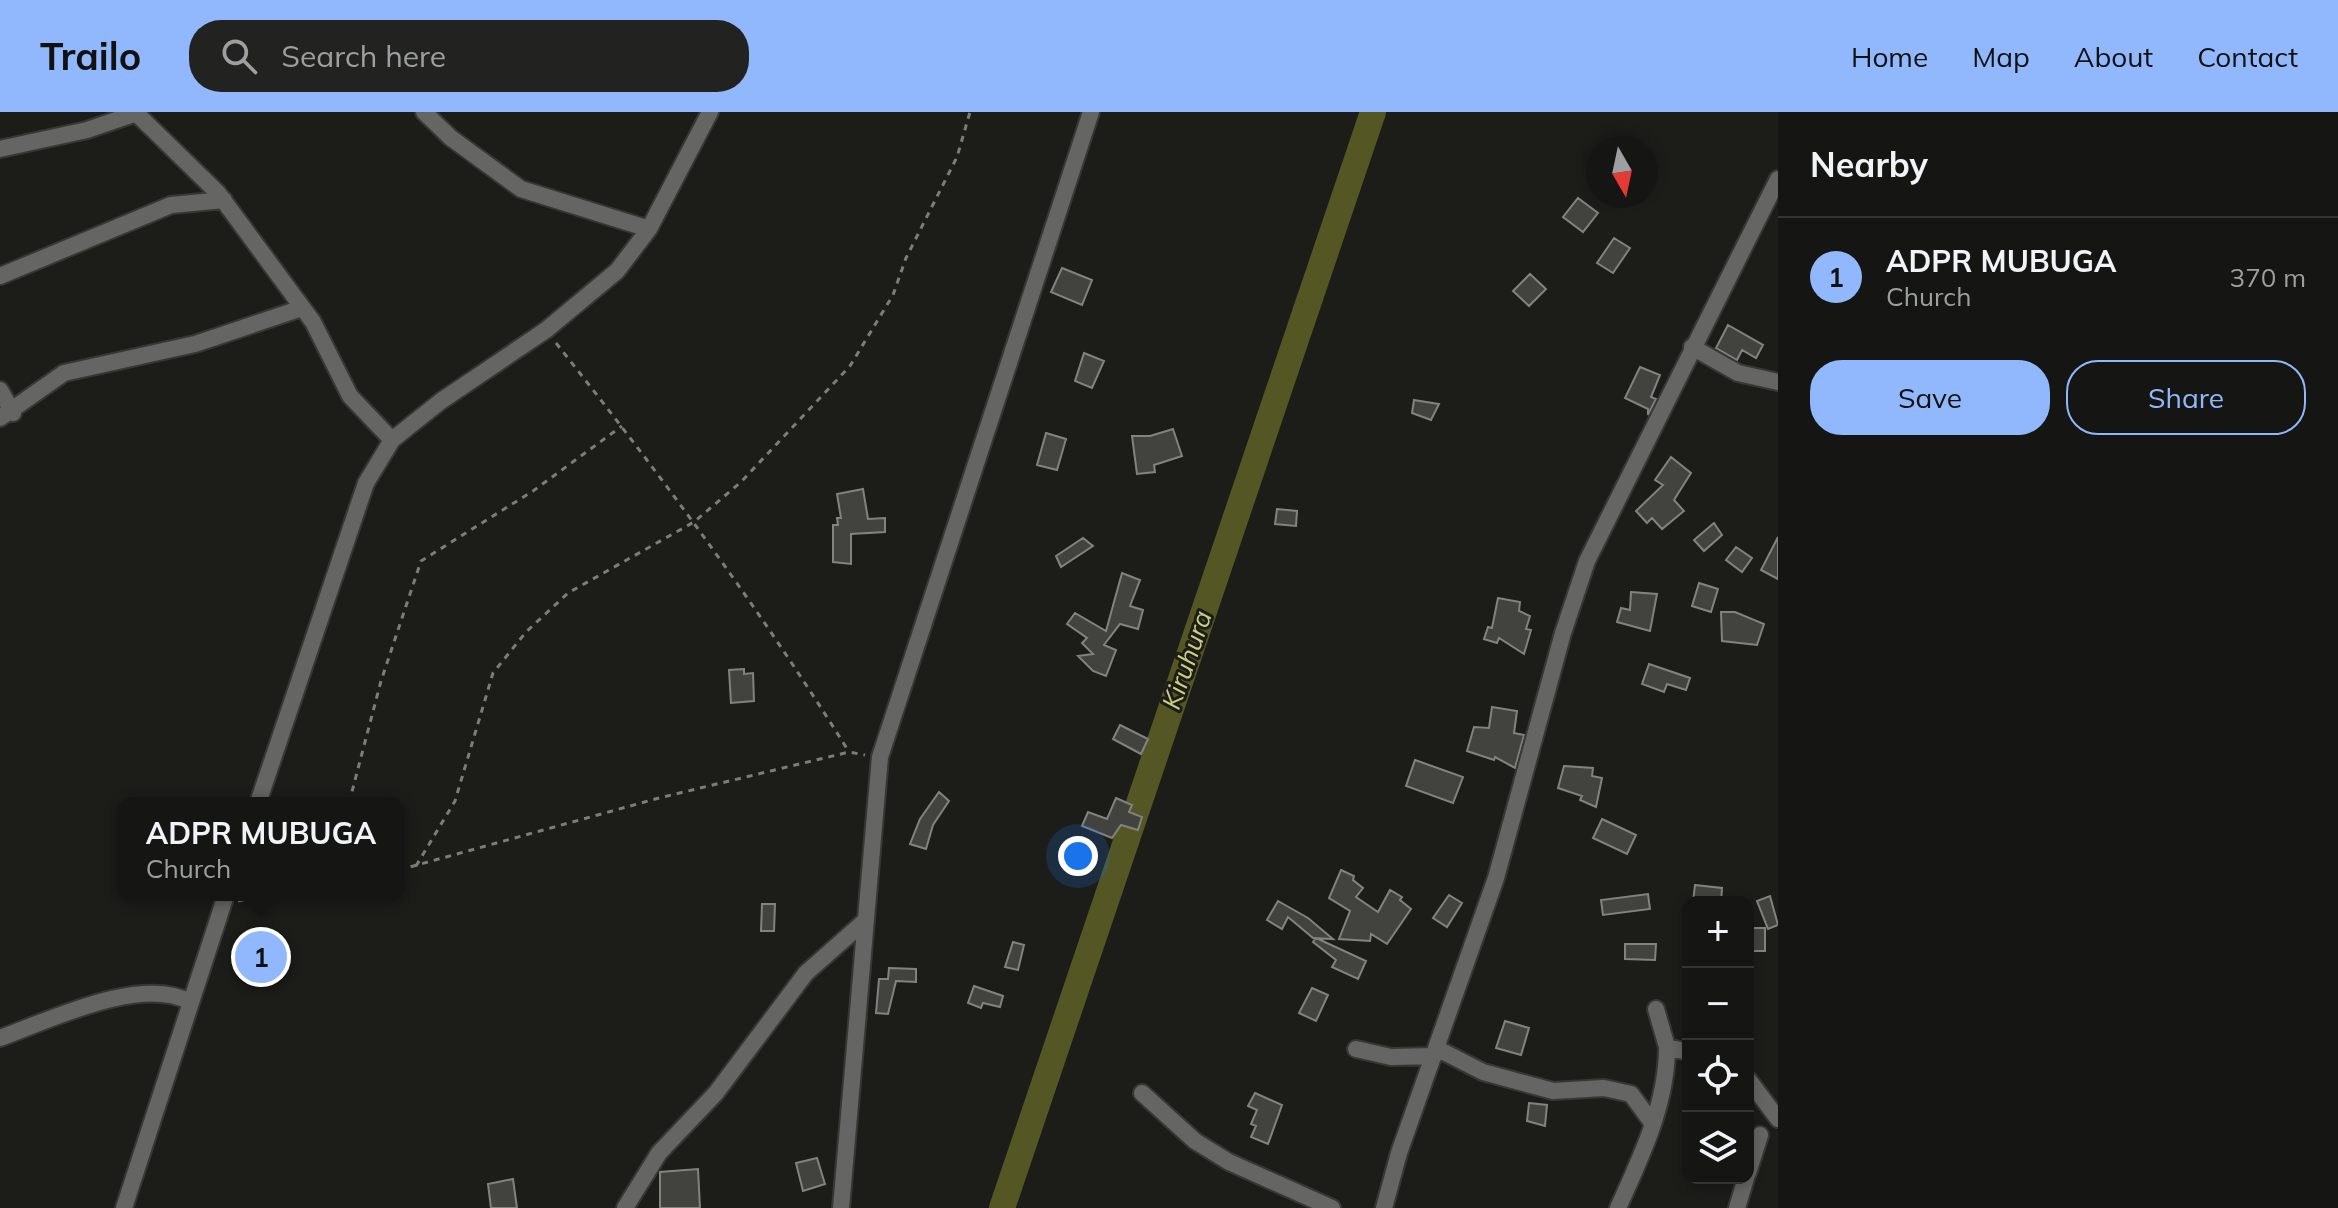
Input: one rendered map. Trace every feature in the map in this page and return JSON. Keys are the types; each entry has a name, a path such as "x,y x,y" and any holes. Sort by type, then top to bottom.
{"street":[{"path":"424,112 451,138 521,189 649,229"},
{"path":"260,797 366,483 392,440 441,401 546,330 617,271 649,229 710,112"},
{"path":"841,1208 880,757 1091,112"},
{"path":"0,149 87,130 135,113 224,200 302,308 350,396 392,440"},
{"path":"1384,1208 1496,878 1563,633 1587,561 1778,179"},
{"path":"0,276 171,205 224,200"},
{"path":"0,390 6,416 64,373 195,344 302,308"},
{"path":"1692,347 1738,373 1778,382"},
{"path":"124,1208 224,901"},
{"path":"625,1208 659,1153 716,1093 806,973 866,920"},
{"path":"0,1038 115,998 175,994 190,1002"},
{"path":"1618,1208 1653,1124 1667,1077 1667,1047 1656,1009"},
{"path":"1667,1047 1682,1051"},
{"path":"1356,1049 1391,1057 1435,1052 1483,1072 1553,1091 1604,1088 1631,1094 1653,1124"},
{"path":"1754,1087 1778,1119"},
{"path":"1142,1093 1195,1141 1229,1162 1332,1208"},
{"path":"1754,1154 1760,1135"},
{"path":"1737,1208 1744,1184"}],"path":[{"path":"416,866 455,801 493,673 526,632 568,593 694,522 741,482 850,366 893,295 906,258 957,157 970,112"},
{"path":"546,330 694,522 782,646 849,752"},
{"path":"351,797 381,681 421,561 533,491 622,426"},
{"path":"405,869 659,798 849,752 880,757"}],"building":[{"path":"1578,198 1586,204 1586,208 1598,213 1583,232 1563,217"},
{"path":"1614,238 1630,248 1613,273 1597,263"},
{"path":"1062,268 1092,280 1082,305 1051,292"},
{"path":"1530,274 1546,289 1529,306 1513,291"},
{"path":"1728,325 1763,345 1756,358 1742,350 1737,360 1716,348"},
{"path":"1084,353 1104,361 1092,388 1075,381"},
{"path":"1640,367 1660,375 1651,397 1656,399 1648,415 1648,409 1625,398"},
{"path":"1414,400 1439,404 1431,420 1412,413"},
{"path":"1173,429 1182,456 1154,465 1155,472 1137,474 1132,436 1150,436"},
{"path":"1046,433 1066,439 1057,470 1037,465"},
{"path":"1671,457 1691,473 1674,500 1684,511 1662,529 1652,518 1647,523 1636,511 1663,485 1655,480"},
{"path":"863,489 868,519 885,518 885,532 851,534 851,564 833,562 833,525 838,525 837,518 841,518 837,494"},
{"path":"1277,509 1297,511 1296,526 1275,524"},
{"path":"1714,523 1722,535 1704,551 1694,540"},
{"path":"1778,537 1778,579 1761,570"},
{"path":"1083,538 1093,546 1061,567 1056,556"},
{"path":"1736,547 1752,558 1742,572 1726,560"},
{"path":"1122,573 1140,580 1130,606 1143,610 1138,629 1120,624 1104,645 1116,650 1106,676 1093,671 1078,656 1093,654 1082,643 1087,638 1067,624 1075,613 1106,631"},
{"path":"1699,583 1718,589 1711,612 1692,606"},
{"path":"1631,592 1657,594 1650,631 1617,622 1621,608 1630,610"},
{"path":"1498,598 1520,602 1519,611 1530,616 1526,629 1531,630 1524,654 1499,638 1497,643 1484,639 1488,627 1492,628"},
{"path":"1721,612 1735,612 1764,624 1757,645 1722,641"},
{"path":"1649,664 1690,678 1686,690 1667,684 1664,692 1642,684"},
{"path":"744,669 744,674 753,673 754,701 731,703 729,670"},
{"path":"1492,707 1517,711 1514,733 1524,735 1515,768 1495,757 1494,760 1467,751 1474,727 1489,728"},
{"path":"1120,725 1148,739 1141,754 1113,739"},
{"path":"1415,760 1463,777 1453,803 1406,786"},
{"path":"1564,766 1593,768 1592,776 1602,778 1596,807 1580,800 1582,796 1558,788"},
{"path":"939,792 949,801 933,825 926,849 910,844 920,819"},
{"path":"1116,798 1132,805 1129,812 1142,817 1138,830 1121,825 1112,838 1082,826 1088,812 1107,819"},
{"path":"1602,819 1636,835 1627,854 1593,838"},
{"path":"1341,870 1354,876 1353,880 1363,888 1356,897 1378,912 1390,890 1402,897 1400,900 1411,909 1387,944 1371,934 1370,941 1339,939 1350,911 1329,898"},
{"path":"1695,885 1722,888 1721,896 1694,896"},
{"path":"1648,894 1650,909 1603,915 1601,900"},
{"path":"1449,895 1462,903 1447,927 1433,918"},
{"path":"1770,896 1778,925 1768,929 1757,901"},
{"path":"1278,901 1308,918 1333,939 1313,938 1288,917 1282,929 1267,920"},
{"path":"762,904 775,904 774,931 761,931"},
{"path":"1754,928 1765,928 1765,951 1754,951"},
{"path":"1316,938 1366,961 1358,979 1332,967 1336,960 1313,942"},
{"path":"1013,942 1024,945 1018,970 1005,967"},
{"path":"1625,944 1656,944 1655,960 1625,959"},
{"path":"889,968 916,969 916,982 896,981 888,1014 876,1013 879,979 888,979"},
{"path":"974,986 1003,996 1000,1007 983,1003 981,1008 968,1003"},
{"path":"1312,988 1328,995 1316,1021 1299,1013"},
{"path":"1505,1021 1529,1028 1521,1055 1496,1048"},
{"path":"1255,1093 1282,1105 1268,1144 1251,1137 1256,1126 1251,1124 1257,1110 1248,1106"},
{"path":"1529,1103 1547,1105 1545,1126 1527,1121"},
{"path":"817,1158 825,1184 803,1191 796,1163"},
{"path":"698,1169 700,1208 660,1208 660,1172"},
{"path":"513,1179 517,1208 491,1208 488,1184"}],"waterway":[{"name":"Kiruhura","path":"1002,1208 1373,112"}],"place":[{"name":"ADPR MUBUGA","path":"261,957"}]}
